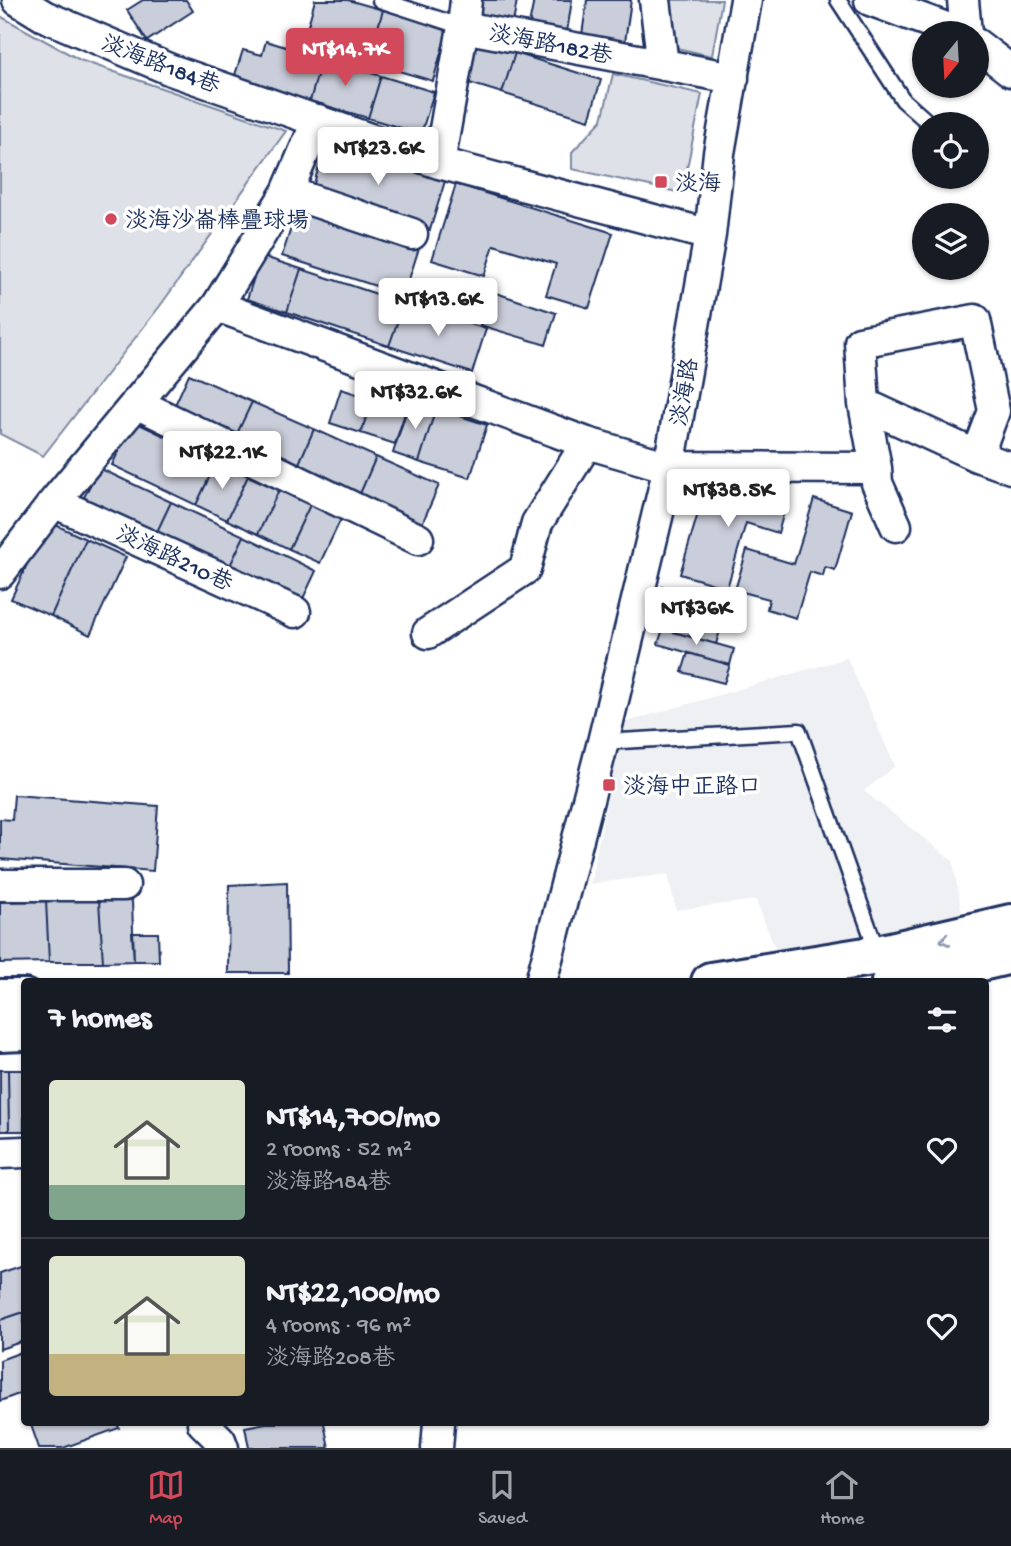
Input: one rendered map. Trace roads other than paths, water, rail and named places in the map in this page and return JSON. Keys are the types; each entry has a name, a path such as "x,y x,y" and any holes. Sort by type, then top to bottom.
{"main road":[{"path":"885,968 1011,924"},
{"path":"761,978 1011,954"},
{"path":"0,999 21,999"},
{"path":"0,1032 21,1031"}],"street":[{"name":"淡海路184巷","path":"18,0 44,16 171,70 439,163 710,235"},
{"path":"655,0 663,65"},
{"name":"淡海路","path":"542,978 603,742 669,467 710,235 719,153 746,0"},
{"path":"870,0 927,21"},
{"path":"963,0 965,21"},
{"name":"淡海路182巷","path":"439,163 465,13 663,65 733,78"},
{"path":"989,54 1011,71"},
{"path":"0,573 54,502 217,306 287,192 318,120"},
{"path":"287,192 412,234"},
{"path":"217,306 587,443 669,467 876,468"},
{"path":"896,526 877,482 864,404 860,342 975,320 994,411 977,456"},
{"path":"136,403 418,539"},
{"path":"864,404 977,456 1011,468"},
{"path":"428,633 526,569 537,523 587,443"},
{"name":"淡海路210巷","path":"54,502 295,612"},
{"path":"0,885 124,885"},
{"path":"0,1153 21,1152"},
{"path":"206,1426 220,1440 223,1448"},
{"path":"437,1448 439,1426"}],"lane":[{"path":"380,0 465,13"},
{"path":"838,0 904,100 917,112"},
{"path":"603,742 799,731 885,968"}],"place":[{"name":"淡海","path":"661,182"},
{"name":"淡海沙崙棒疊球場","path":"111,219"},
{"name":"淡海中正路口","path":"609,785"}]}
